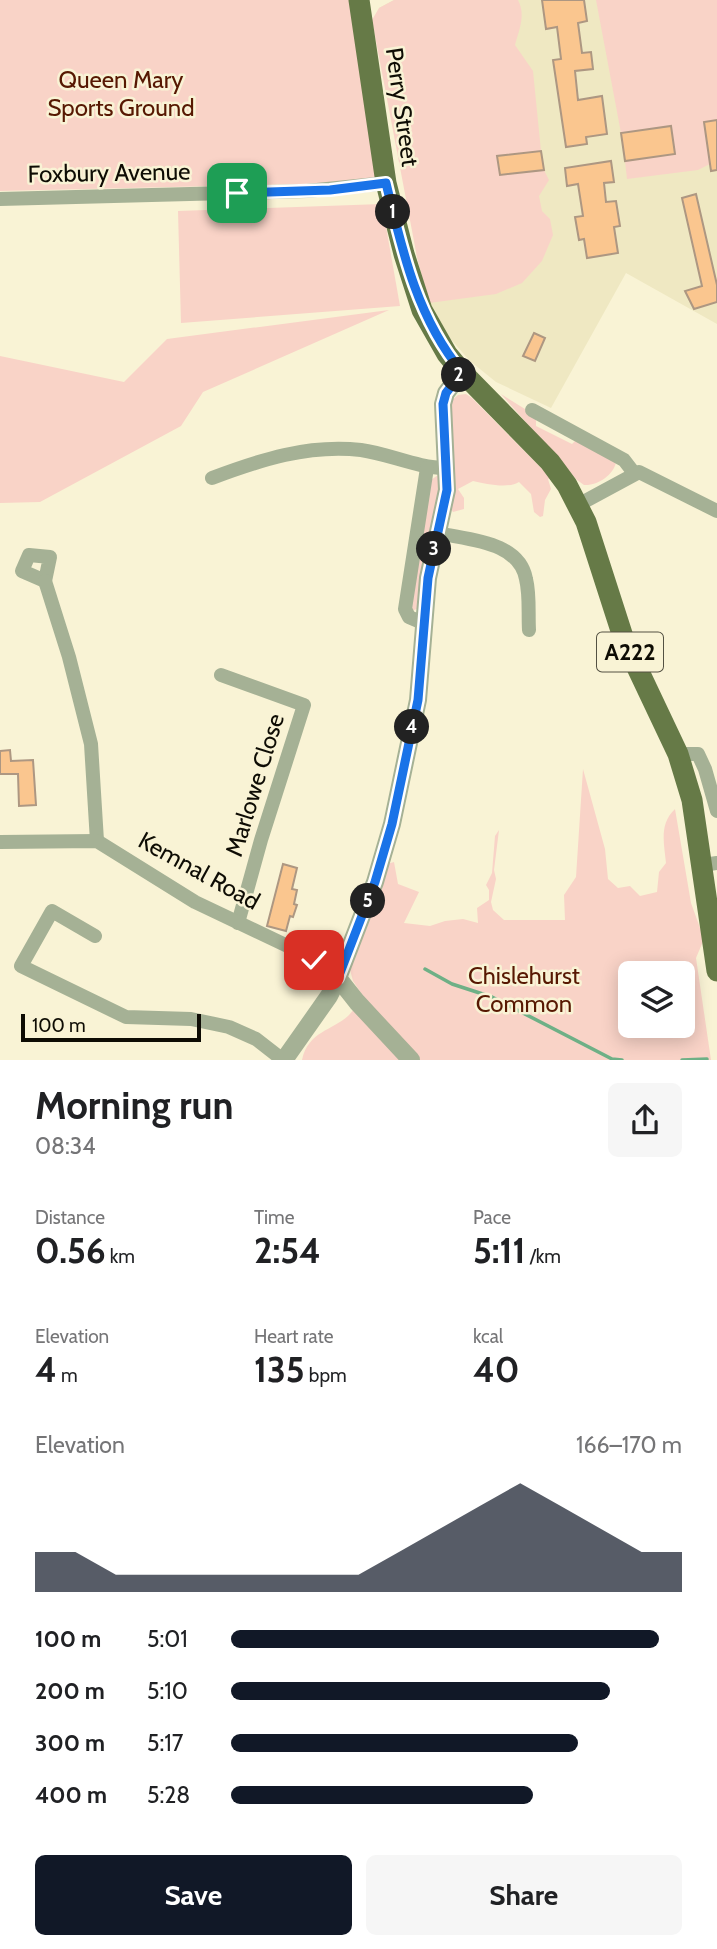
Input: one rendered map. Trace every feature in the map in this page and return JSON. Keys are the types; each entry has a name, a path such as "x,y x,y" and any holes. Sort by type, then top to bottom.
{"main road":[{"name":"Perry Street","path":"359,0 386,183 404,254 422,310 447,354 462,372"},
{"name":"A222","path":"462,372 542,452 558,472 578,505 593,540 624,639 678,754 692,800 710,864 717,971"}],"street":[{"name":"Foxbury Avenue","path":"0,199 307,191 386,183"},
{"path":"95,936 52,911 21,966 125,1017 191,1018 229,1027 256,1039 284,1060 329,996 375,882 392,824 418,700 428,578 447,490 443,404 446,393 462,372"},
{"path":"532,410 624,460 634,473"},
{"path":"212,478 266,459 299,451 328,449 361,450 427,468 446,468"},
{"path":"423,623 409,617 405,609 427,468"},
{"path":"578,505 634,473 645,473 717,511"},
{"path":"438,533 495,545 509,552 519,562 526,578 528,629"},
{"path":"0,842 97,841 91,744 46,581"},
{"name":"Marlowe Close","path":"221,675 304,705 238,923"},
{"path":"678,754 698,754 717,811"},
{"name":"Kemnal Road","path":"97,841 195,902 330,969 411,1060"}],"shaded area":[{"path":"394,0 717,0 717,324 626,273 551,408 496,382 470,361 433,319 417,257 379,8"}],"green space":[{"name":"Queen Mary Sports Ground","path":"0,0 351,0 383,182 0,191"},
{"path":"394,0 518,0 521,22 515,45 533,71 541,151 498,156 500,175 544,170 549,180 539,196 542,211 550,219 553,235 542,261 522,283 496,294 429,303 417,257 372,20 379,8"},
{"path":"596,0 717,0 717,120 704,122 710,164 698,170 627,179 625,161 675,154 671,126 621,133"},
{"path":"382,204 400,306 181,323 178,211"},
{"path":"389,310 203,392 181,426 40,502 0,503 0,356 124,382 167,339"},
{"path":"466,394 551,478 548,479 551,489 545,500 543,516 540,517 534,512 531,494 519,482 503,486 473,481 458,489 464,498 464,509 453,512 451,509 451,401 458,395"},
{"path":"501,394 533,414 536,417 536,426 572,444 575,441 616,462 615,467 599,482 584,485"},
{"path":"438,475 441,485 417,609 411,611 431,480"},
{"name":"Chislehurst Common","path":"583,769 605,849 608,879 618,888 630,886 640,896 657,892 659,872 666,863 665,827 675,809 691,903 704,939 696,958 711,1060 302,1060 310,1043 349,1015 363,996 353,981 349,966 387,864 394,862 398,884 419,892 404,923 430,926 463,919 478,923 477,908 489,900 486,885 492,873 495,836 499,830 494,870 496,879 491,902 493,910 504,920 565,920 564,895 576,877"}],"building":[{"path":"542,0 584,0 587,21 578,23 582,53 591,52 593,69 575,71 578,100 602,96 607,134 586,137 587,144 566,147 553,60 561,59 557,27 546,29"},
{"path":"717,120 717,170 711,171 704,122"},
{"path":"671,126 675,154 625,161 621,133"},
{"path":"541,151 544,170 500,175 497,156"},
{"path":"611,161 614,182 604,183 606,202 616,201 620,226 614,227 618,253 587,258 584,239 579,240 575,217 583,216 578,184 567,186 565,168"},
{"path":"696,194 717,285 717,302 694,309 685,291 702,286 682,198"},
{"path":"534,333 545,338 535,361 523,356"},
{"path":"10,750 11,761 33,760 36,805 19,806 18,774 0,774 0,751"},
{"path":"283,864 297,868 292,889 297,890 294,904 297,905 293,917 290,916 286,931 267,926"}],"waterway":[{"path":"425,969 452,984 492,997 612,1059 622,1060"},
{"path":"682,1060 707,1059"}],"route":[{"path":"237,193 330,190 386,183 422,310 447,354 462,372 446,393 443,404 447,490 428,578 418,700 392,824 375,882 338,978 330,969 314,960"}]}
